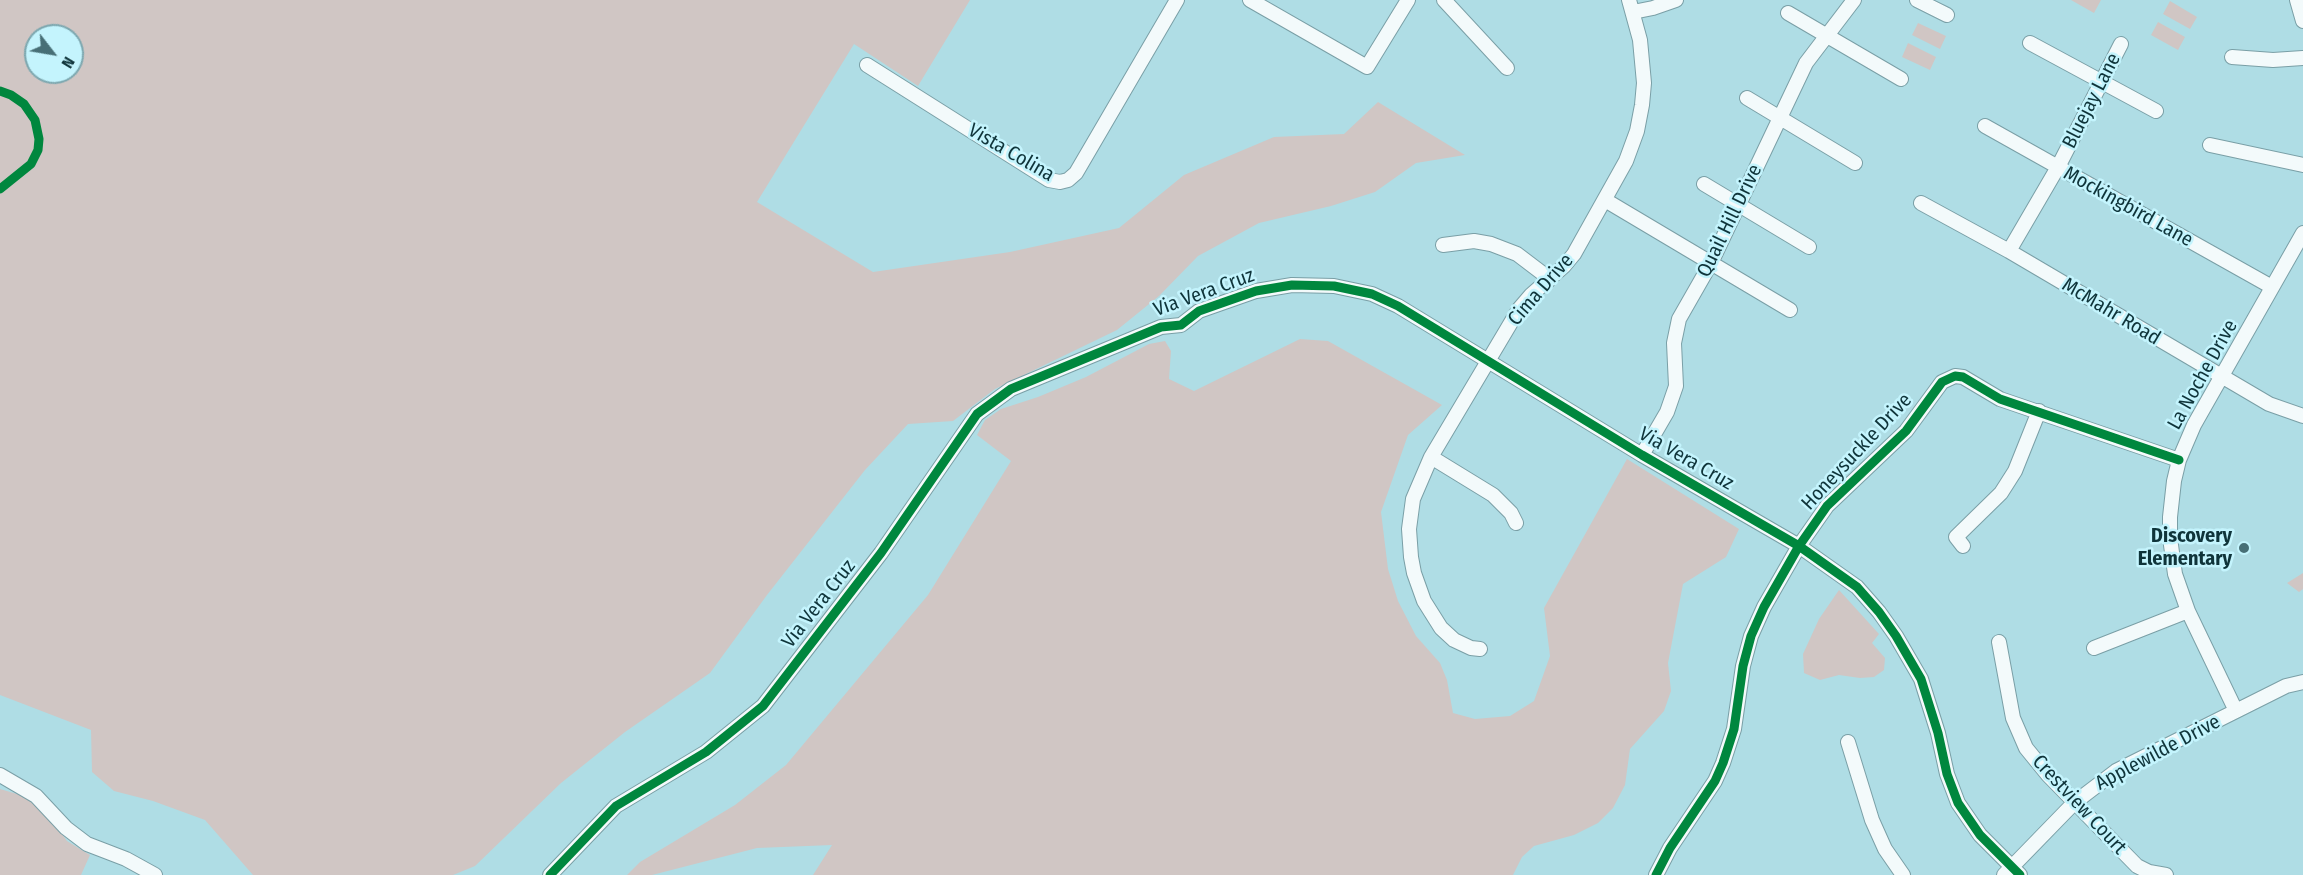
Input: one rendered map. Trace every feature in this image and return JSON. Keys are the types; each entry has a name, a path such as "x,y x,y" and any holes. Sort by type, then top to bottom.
{"street":[{"name":"Vista Colina","path":"867,65 1049,180 1060,182 1068,180 1076,173 1178,0"},
{"path":"1250,0 1367,67 1408,0"},
{"path":"1444,0 1507,68"},
{"path":"1631,6 1653,8 1676,0"},
{"name":"Quail Hill Drive","path":"1642,454 1667,412 1676,386 1674,343 1679,320 1711,263 1806,63 1854,0"},
{"path":"1917,0 1947,15"},
{"path":"2297,0 2303,21"},
{"name":"Cima Drive","path":"1480,650 1454,640 1441,628 1424,601 1414,573 1409,529 1413,499 1431,457 1519,309 1574,254 1626,161 1637,131 1644,83 1640,40 1631,6"},
{"path":"1788,13 1901,79"},
{"path":"2030,43 2156,111"},
{"name":"Bluejay Lane","path":"2009,251 2058,167 2121,44"},
{"path":"2232,57 2273,60 2303,58"},
{"path":"1747,98 1855,163"},
{"name":"Mockingbird Lane","path":"1985,126 2272,287"},
{"path":"2210,145 2303,165"},
{"path":"1704,184 1809,247"},
{"path":"1605,200 1790,310"},
{"name":"McMahr Road","path":"1922,203 2009,251 2269,404 2303,416"},
{"name":"La Noche Drive","path":"2236,711 2187,611 2175,574 2170,538 2174,481 2179,460 2194,425 2303,233"},
{"path":"1443,245 1474,241 1491,244 1517,254 1542,273 1548,281"},
{"name":"Via Vera Cruz","path":"550,875 616,806 706,752 763,706 881,553 977,414 1011,389 1161,327 1181,325 1199,311 1256,291 1292,285 1334,286 1372,294 1398,306 1799,546 1857,587 1896,636 1921,679 1938,733 1947,774 1958,803 1980,835 2012,872"},
{"name":"Honeysuckle Drive","path":"1656,875 1670,848 1715,781 1724,763 1734,729 1743,666 1751,636 1764,607 1799,546 1827,506 1906,431 1942,382 1955,376 1963,377 2000,399 2179,460"},
{"path":"1963,546 1956,537 2001,493 2015,471 2039,411"},
{"path":"1431,457 1493,495 1511,513 1516,523"},
{"path":"2094,648 2187,611"},
{"name":"Crestview Court","path":"2000,642 2013,718 2026,748 2074,803 2137,866 2149,872 2166,875"},
{"name":"Applewilde Drive","path":"2012,872 2074,803 2116,771 2286,686 2303,682"},
{"path":"1848,742 1872,820 1885,849 1903,875"},
{"path":"0,775 36,796 66,828 87,844 126,859 155,875"}],"shaded area":[{"path":"0,0 970,0 918,86 854,44 757,202 873,272 1010,252 1119,228 1184,175 1274,137 1344,134 1378,102 1465,155 1416,163 1375,192 1331,206 1259,223 1198,256 1159,296 1117,330 995,389 953,421 908,424 865,470 767,595 710,673 625,732 561,783 475,866 453,875 253,875 205,820 153,801 114,791 92,772 91,730 0,695"},
{"path":"2071,0 2101,0 2094,13"},
{"path":"2170,1 2197,17 2190,29 2163,14"},
{"path":"2158,22 2185,37 2178,50 2151,35"},
{"path":"1918,23 1946,36 1940,49 1912,35"},
{"path":"1908,43 1936,57 1930,70 1902,57"},
{"path":"1300,339 1328,341 1442,405 1408,435 1381,512 1388,569 1398,601 1416,636 1440,663 1447,680 1453,713 1475,719 1510,716 1534,701 1550,656 1544,608 1627,459 1739,529 1726,557 1683,584 1668,663 1671,691 1664,711 1630,749 1625,785 1613,808 1598,823 1574,835 1534,846 1522,857 1513,875 813,875 832,845 757,848 652,875 627,875 640,862 735,805 786,765 928,595 1011,461 977,435 985,420 1001,409 1038,397 1086,377 1149,344 1165,341 1171,351 1169,379 1194,391"},
{"path":"2303,573 2303,589 2299,592 2287,583"},
{"path":"1839,590 1879,634 1872,643 1885,658 1884,670 1874,677 1839,675 1820,680 1804,673 1803,654 1819,619"},
{"path":"0,789 24,796 53,821 67,841 90,855 81,875 0,875"}],"cycle path":[{"path":"0,91 24,104 35,120 39,139 38,150 31,164 0,189"},
{"path":"550,875 616,806 706,752 763,706 881,553 977,414 1011,389 1161,327 1181,325 1199,311 1256,291 1292,285 1334,286 1372,294 1398,306 1642,455 1799,546 1857,587 1896,636 1921,679 1938,733 1947,774 1958,803 1980,835 2020,875"},
{"path":"1656,875 1670,848 1715,781 1723,763 1734,729 1743,666 1751,636 1764,607 1799,546 1827,506 1906,431 1942,382 1955,376 1963,377 2000,399 2179,460"}],"place":[{"name":"Discovery Elementary","path":"2244,548"}]}
